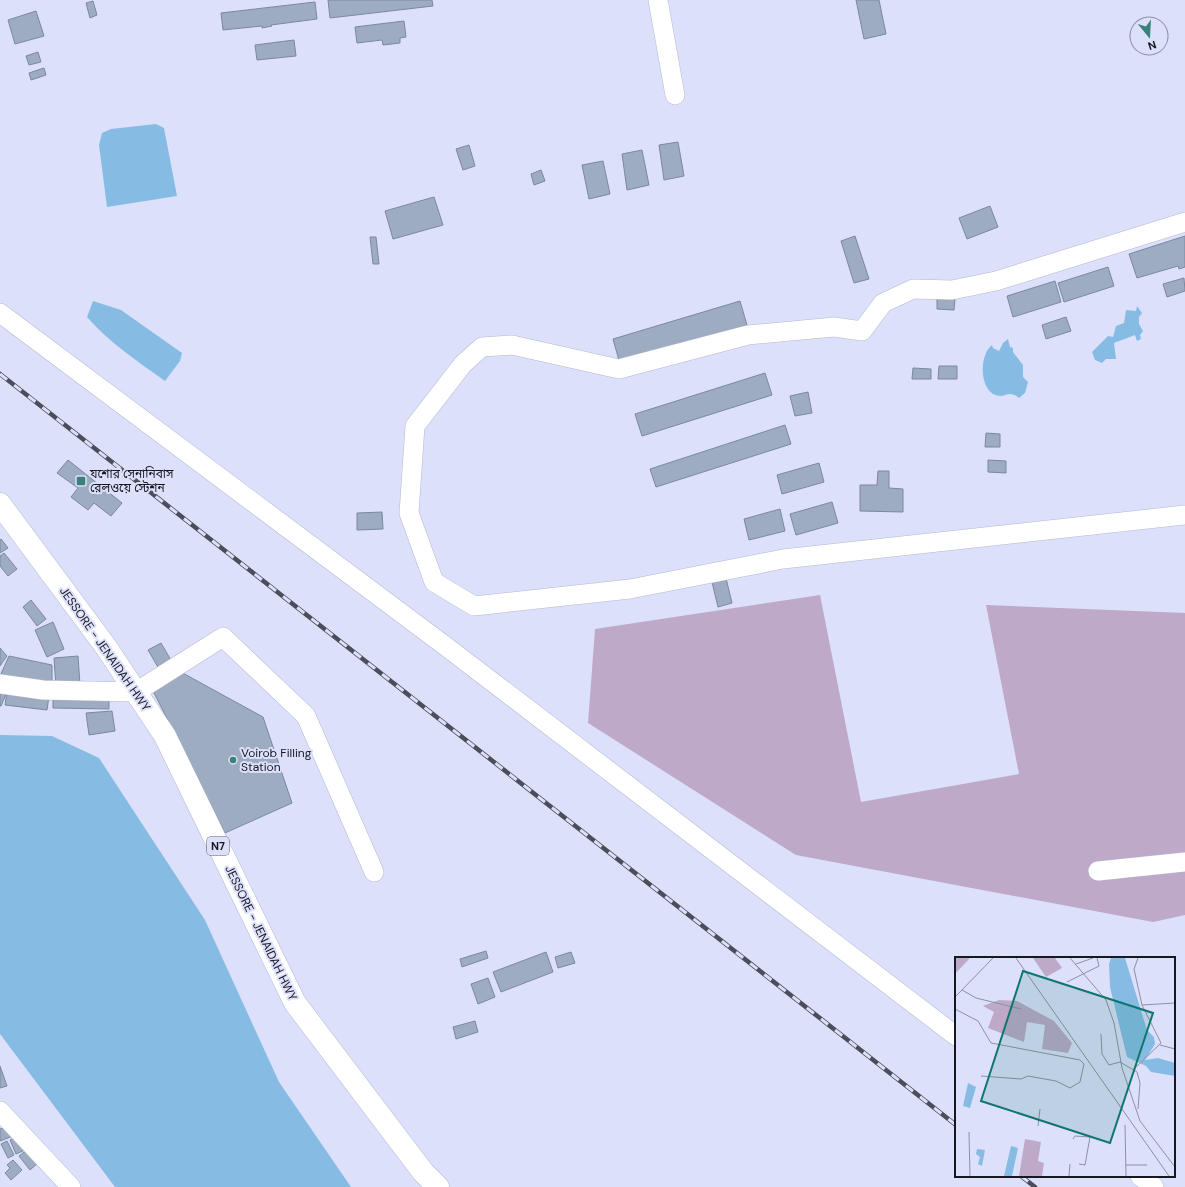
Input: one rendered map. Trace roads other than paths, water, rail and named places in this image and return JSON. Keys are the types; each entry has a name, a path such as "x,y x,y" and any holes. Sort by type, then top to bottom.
{"highway":[{"name":"JESSORE - JENAIDAH HWY","path":"0,504 106,647 165,736 295,1003 423,1172 438,1187"}],"street":[{"path":"658,0 675,95"},
{"path":"1185,222 996,281 952,290 913,289 883,303 862,331 834,327 748,335 619,369 512,345 482,347 463,364 415,426 409,513 434,582 474,606 630,589 783,559 1185,515"},
{"path":"0,313 448,648 955,1035"},
{"path":"0,684 44,690 136,692 223,637 306,716 374,872"},
{"path":"1098,871 1185,862"},
{"path":"0,1111 71,1187"},
{"path":"1141,1177 1154,1187"}],"water":[{"path":"156,124 164,128 177,196 107,207 99,145 102,133 111,129"},
{"path":"93,301 121,310 182,353 180,361 165,381 114,343 87,317"},
{"path":"1137,306 1142,313 1139,317 1139,324 1143,331 1140,335 1141,339 1137,341 1135,335 1114,343 1116,359 1106,359 1102,363 1095,360 1092,352 1108,336 1113,337 1116,326 1124,323 1126,310 1136,311"},
{"path":"1008,339 1010,347 1013,348 1013,352 1023,365 1023,377 1028,382 1025,393 1019,398 1011,394 1002,396 993,394 988,390 983,377 983,362 988,349 992,345 993,348 999,351 1003,343"},
{"path":"0,735 52,736 99,758 205,920 279,1082 351,1187 115,1187 0,1034"}],"railway":[{"path":"0,374 955,1124"},
{"path":"1022,1177 1035,1187"}],"place":[{"name":"যশোর সেনানিবাস রেলওয়ে স্টেশন","path":"81,481"},
{"name":"Voirob Filling Station","path":"233,760"}]}
